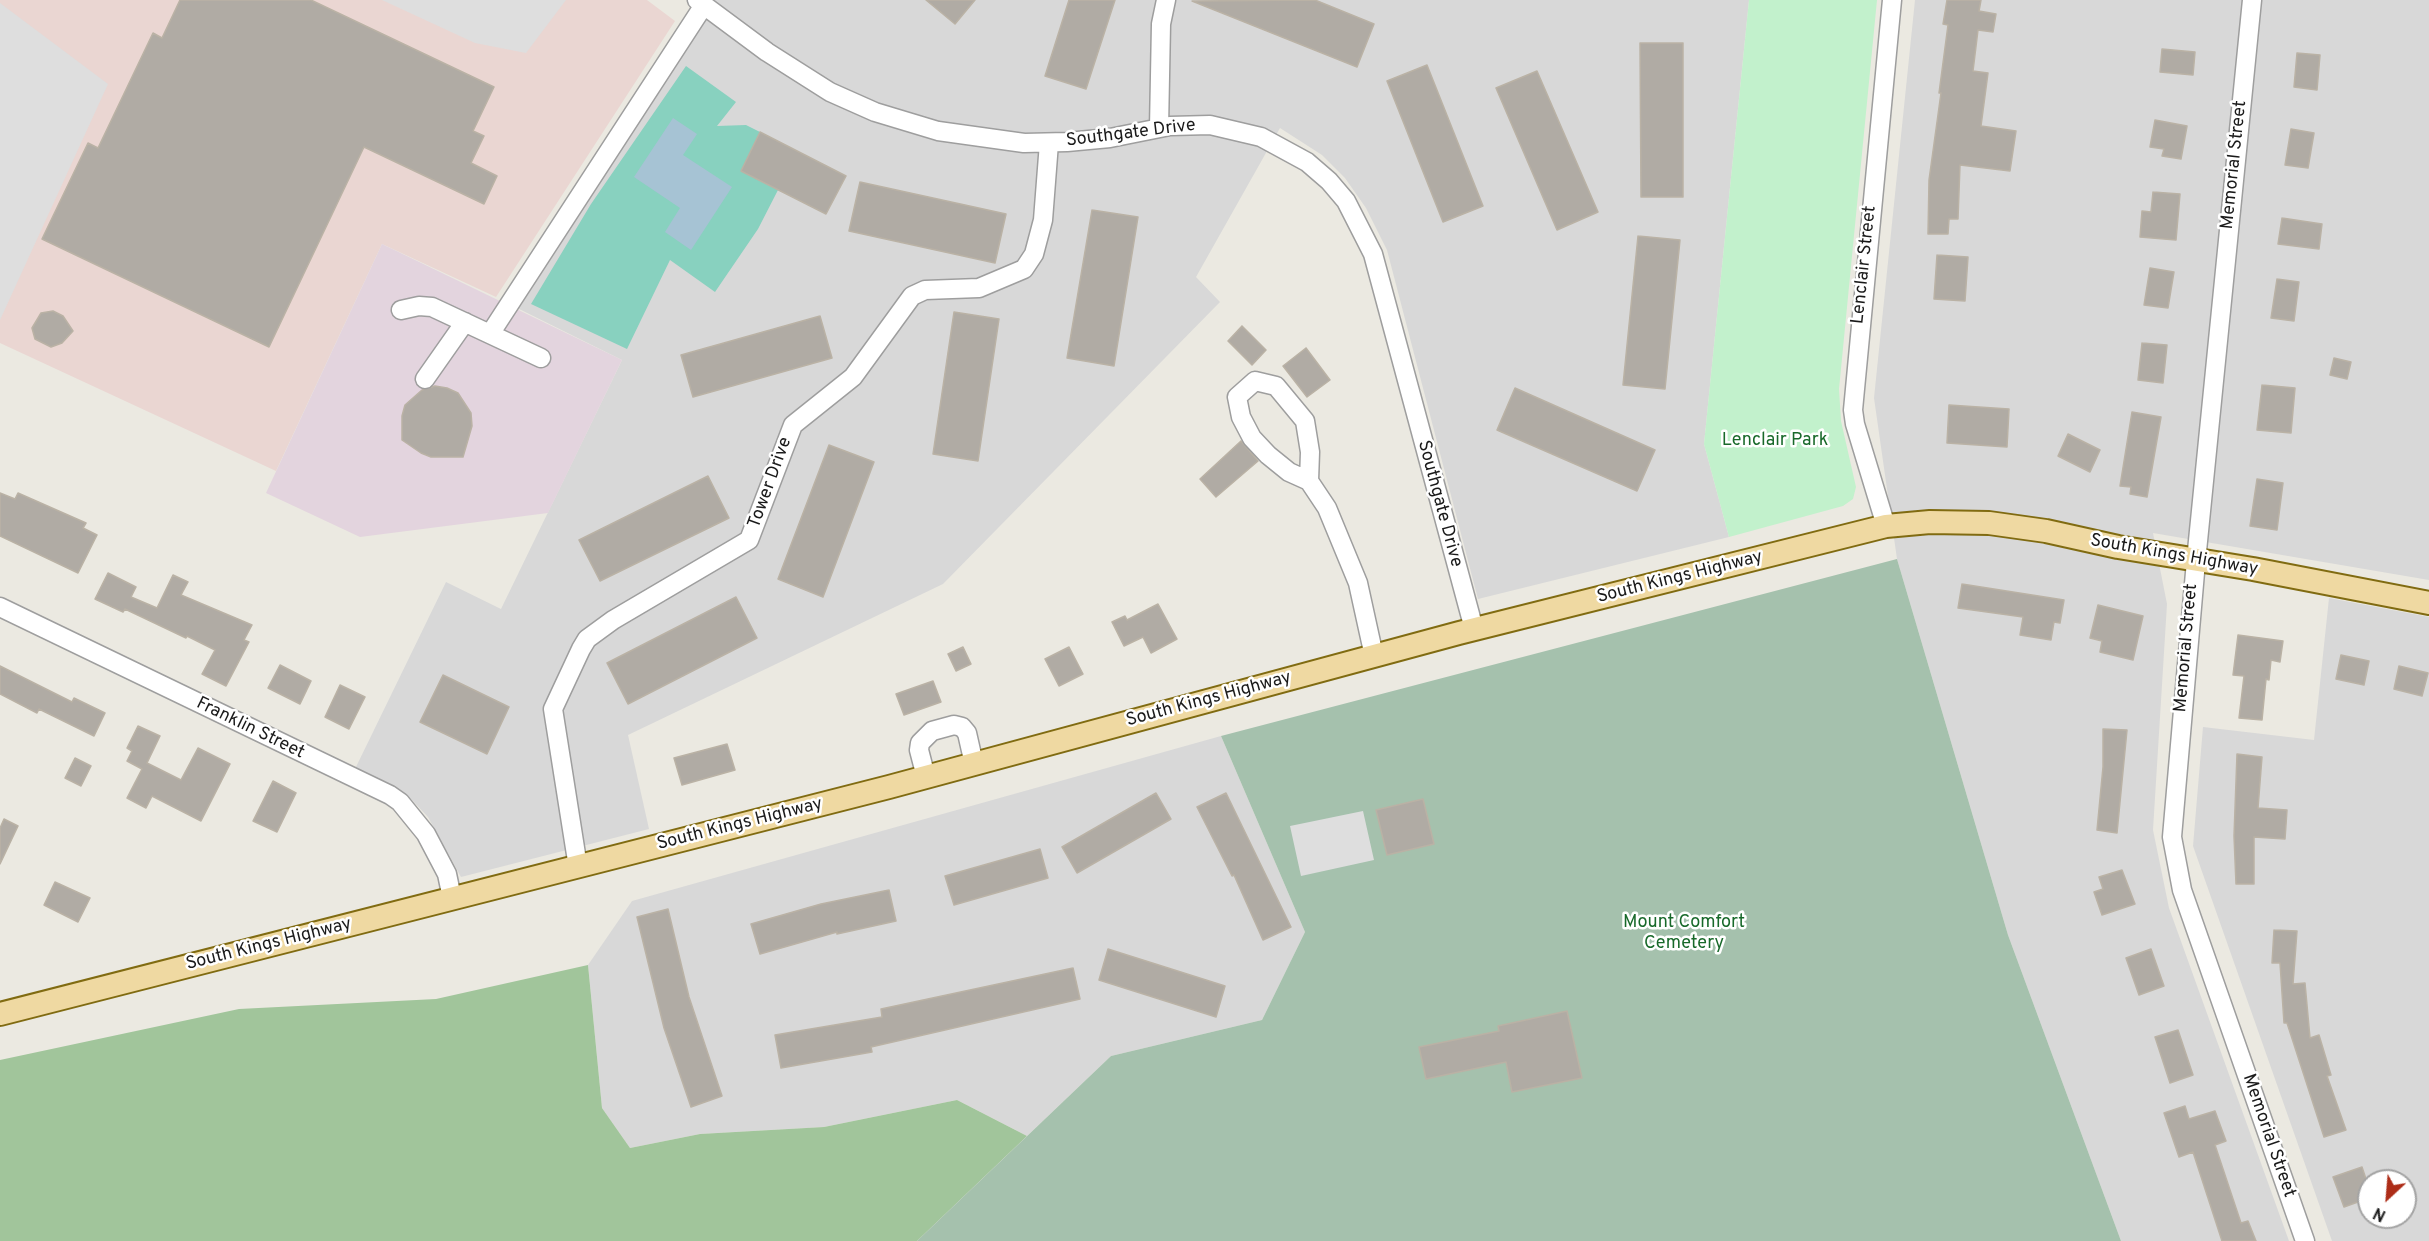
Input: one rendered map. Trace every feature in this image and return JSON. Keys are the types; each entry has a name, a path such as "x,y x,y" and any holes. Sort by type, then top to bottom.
{"main road":[{"name":"South Kings Highway","path":"0,1014 926,777 1474,629 1886,526 1930,522 1989,523 2046,531 2429,603"}],"street":[{"path":"1159,128 1161,24 1166,0"},
{"name":"Lenclair Street","path":"1886,526 1855,424 1853,410 1892,0"},
{"name":"Memorial Street","path":"2252,0 2172,811 2174,856 2182,890 2305,1241"},
{"path":"490,334 700,3"},
{"name":"Southgate Drive","path":"700,3 798,73 863,107 900,121 958,135 1024,143 1110,138 1159,128 1210,126 1262,137 1307,162 1329,182 1351,209 1373,254 1474,629"},
{"name":"Tower Drive","path":"578,867 553,709 581,649 588,639 612,620 749,540 793,425 853,377 912,296 925,290 979,288 1023,268 1034,254 1043,220 1049,143"},
{"path":"401,310 425,306 541,358"},
{"path":"425,379 465,322"},
{"path":"1309,481 1310,452 1305,421 1276,386 1255,381 1237,397 1241,417 1252,438 1268,455 1288,472 1309,481 1327,508 1358,583 1374,656"},
{"name":"Franklin Street","path":"0,607 390,795 406,809 426,834 447,874 452,898"},
{"path":"926,777 919,750 920,743 932,731 954,725 962,727 967,733 974,764"}],"shaded area":[{"path":"0,0 647,0 675,21 496,297 382,244 276,471 0,343"},
{"path":"382,0 566,0 526,53 475,43"},
{"path":"700,0 1749,0 1704,444 1729,537 1478,599 1387,250 1366,208 1345,178 1322,155 1280,128 1196,277 1220,302 943,584 628,735 649,829 461,877 428,817 411,799 355,769 446,582 501,609 622,360 503,301"},
{"path":"1915,0 2429,0 2429,580 2153,533 2167,604 2153,830 2169,908 2289,1241 2121,1241 2008,935 1897,559 1874,398"},
{"path":"0,3 108,84 0,320"},
{"path":"686,66 736,102 717,126 746,125 760,132 741,171 778,190 758,229 715,292 670,260 627,349 531,304 591,204"},
{"path":"673,118 697,134 683,155 732,187 691,250 665,232 680,208 634,177"},
{"path":"382,244 622,360 548,513 360,537 266,493"},
{"path":"2329,598 2429,617 2429,1241 2332,1241 2193,846 2203,727 2314,740"},
{"path":"1221,736 1305,932 1262,1020 1111,1056 1027,1136 957,1100 824,1127 700,1134 630,1148 602,1108 588,965 632,901"},
{"path":"1363,811 1374,860 1301,876 1290,826"}],"green space":[{"name":"Lenclair Park","path":"1749,0 1877,0 1839,389 1841,421 1856,487 1853,499 1843,506 1729,537 1704,444"},
{"name":"Mount Comfort Cemetery","path":"1897,559 2008,935 2121,1241 917,1241 1111,1056 1262,1020 1305,932 1221,736"},
{"path":"588,965 602,1108 630,1148 700,1134 824,1127 957,1100 1027,1136 917,1241 0,1241 0,1060 239,1009 436,999"}],"building":[{"path":"180,0 311,0 494,87 473,131 484,136 471,163 497,176 484,204 364,147 269,347 42,239 88,143 98,148 153,33 162,38"},
{"path":"926,0 975,0 955,24"},
{"path":"1069,0 1115,0 1086,89 1045,76"},
{"path":"1315,0 1374,24 1357,67 1192,1"},
{"path":"1947,0 1981,0 1979,11 1996,14 1993,32 1978,30 1973,71 1988,73 1981,126 2016,131 2010,171 1960,165 1958,219 1949,219 1948,234 1928,234 1929,180 1948,25 1943,24"},
{"path":"1640,43 1683,43 1683,197 1641,197"},
{"path":"2162,49 2195,52 2193,75 2160,72"},
{"path":"2297,53 2320,55 2317,90 2294,87"},
{"path":"1427,65 1483,206 1443,222 1387,81"},
{"path":"1537,71 1598,212 1557,230 1496,88"},
{"path":"2155,120 2187,126 2181,159 2162,156 2164,149 2150,147"},
{"path":"2291,129 2314,133 2308,168 2285,165"},
{"path":"760,132 846,176 826,214 741,171"},
{"path":"860,182 1006,214 995,263 849,231"},
{"path":"2153,192 2180,194 2176,240 2140,237 2142,211 2151,212"},
{"path":"1092,210 1138,217 1114,366 1067,358"},
{"path":"2282,218 2322,224 2319,249 2278,244"},
{"path":"1638,236 1680,240 1665,389 1623,385"},
{"path":"1937,255 1968,257 1965,301 1934,299"},
{"path":"2150,268 2174,272 2168,308 2144,305"},
{"path":"2277,279 2299,282 2294,321 2271,318"},
{"path":"53,311 63,316 73,331 62,343 51,347 35,339 32,328 41,313"},
{"path":"954,312 999,319 978,461 933,454"},
{"path":"820,316 832,358 693,397 681,355"},
{"path":"1242,326 1266,350 1252,365 1228,341"},
{"path":"2142,343 2167,345 2163,383 2138,380"},
{"path":"1306,348 1330,380 1307,397 1283,366"},
{"path":"2334,358 2351,362 2347,379 2330,375"},
{"path":"2262,385 2295,388 2291,433 2257,430"},
{"path":"435,386 458,393 471,413 472,426 463,457 431,457 402,440 402,416 405,405 422,390"},
{"path":"1515,388 1655,450 1637,491 1497,430"},
{"path":"1949,405 2009,409 2007,447 1947,443"},
{"path":"2132,412 2161,417 2147,497 2130,494 2131,487 2120,486"},
{"path":"2068,434 2100,450 2090,472 2058,456"},
{"path":"1241,441 1258,461 1216,497 1200,479"},
{"path":"829,445 874,462 823,597 778,579"},
{"path":"708,476 729,518 600,581 579,540"},
{"path":"2257,479 2283,483 2277,530 2250,526"},
{"path":"0,493 15,499 18,493 86,523 83,528 97,535 78,573 0,536"},
{"path":"108,573 136,587 131,597 157,608 173,575 188,582 181,595 252,625 244,640 249,642 226,686 202,674 215,650 125,609 123,612 95,599"},
{"path":"1962,584 2064,600 2060,623 2054,622 2051,640 2020,635 2023,617 1958,608"},
{"path":"736,597 757,638 628,704 607,663"},
{"path":"1158,604 1177,639 1151,653 1143,637 1124,646 1112,622 1125,616 1127,620"},
{"path":"2098,605 2143,616 2133,660 2100,652 2102,641 2090,638"},
{"path":"2238,635 2283,641 2280,662 2271,660 2269,680 2266,679 2262,720 2239,718 2244,676 2233,675"},
{"path":"963,647 971,664 956,671 948,654"},
{"path":"1069,647 1083,674 1059,686 1045,659"},
{"path":"2341,655 2369,661 2364,685 2336,679"},
{"path":"280,665 311,681 300,704 268,688"},
{"path":"0,666 72,702 74,698 105,713 94,736 39,709 37,713 0,694"},
{"path":"2399,666 2428,673 2422,696 2394,689"},
{"path":"443,675 509,707 487,754 420,722"},
{"path":"933,681 941,702 904,715 896,694"},
{"path":"340,685 365,697 349,729 325,717"},
{"path":"138,726 160,736 147,763 181,780 198,748 230,764 201,821 152,796 146,808 127,798 142,769 127,761 132,751 127,748"},
{"path":"2103,729 2127,730 2117,833 2097,830 2103,767"},
{"path":"727,744 735,770 682,785 674,758"},
{"path":"2237,754 2262,757 2258,808 2287,810 2285,839 2254,837 2254,884 2236,884 2234,836"},
{"path":"75,758 91,766 81,786 65,778"},
{"path":"273,781 296,793 277,832 253,821"},
{"path":"1156,793 1171,819 1077,873 1062,847"},
{"path":"1226,793 1291,927 1263,940 1234,875 1232,876 1197,807"},
{"path":"1423,799 1434,844 1387,855 1376,810"},
{"path":"4,819 18,826 0,864 0,828"},
{"path":"1040,849 1048,878 954,905 945,876"},
{"path":"2122,870 2135,904 2102,915 2094,892 2103,889 2099,877"},
{"path":"55,882 90,898 78,922 44,905"},
{"path":"889,890 896,921 837,934 837,932 760,954 751,924 821,904"},
{"path":"668,909 689,997 722,1096 691,1107 664,1028 637,917"},
{"path":"2274,930 2297,931 2293,984 2305,983 2310,1038 2319,1035 2331,1075 2327,1076 2346,1130 2324,1137 2287,1023 2284,1023 2280,963 2272,963"},
{"path":"1108,949 1225,986 1216,1017 1099,980"},
{"path":"2151,949 2164,986 2139,995 2126,958"},
{"path":"1073,968 1080,999 871,1047 872,1052 781,1068 775,1035 882,1017 881,1009"},
{"path":"1567,1011 1582,1078 1512,1092 1506,1062 1426,1079 1419,1047 1499,1031 1498,1026"},
{"path":"2178,1030 2193,1075 2170,1083 2155,1037"},
{"path":"2185,1106 2189,1119 2215,1111 2226,1141 2215,1145 2241,1223 2248,1221 2256,1241 2222,1241 2193,1152 2179,1157 2164,1113"},
{"path":"2362,1167 2363,1169 2357,1169 2357,1202 2344,1207 2333,1177"}]}
